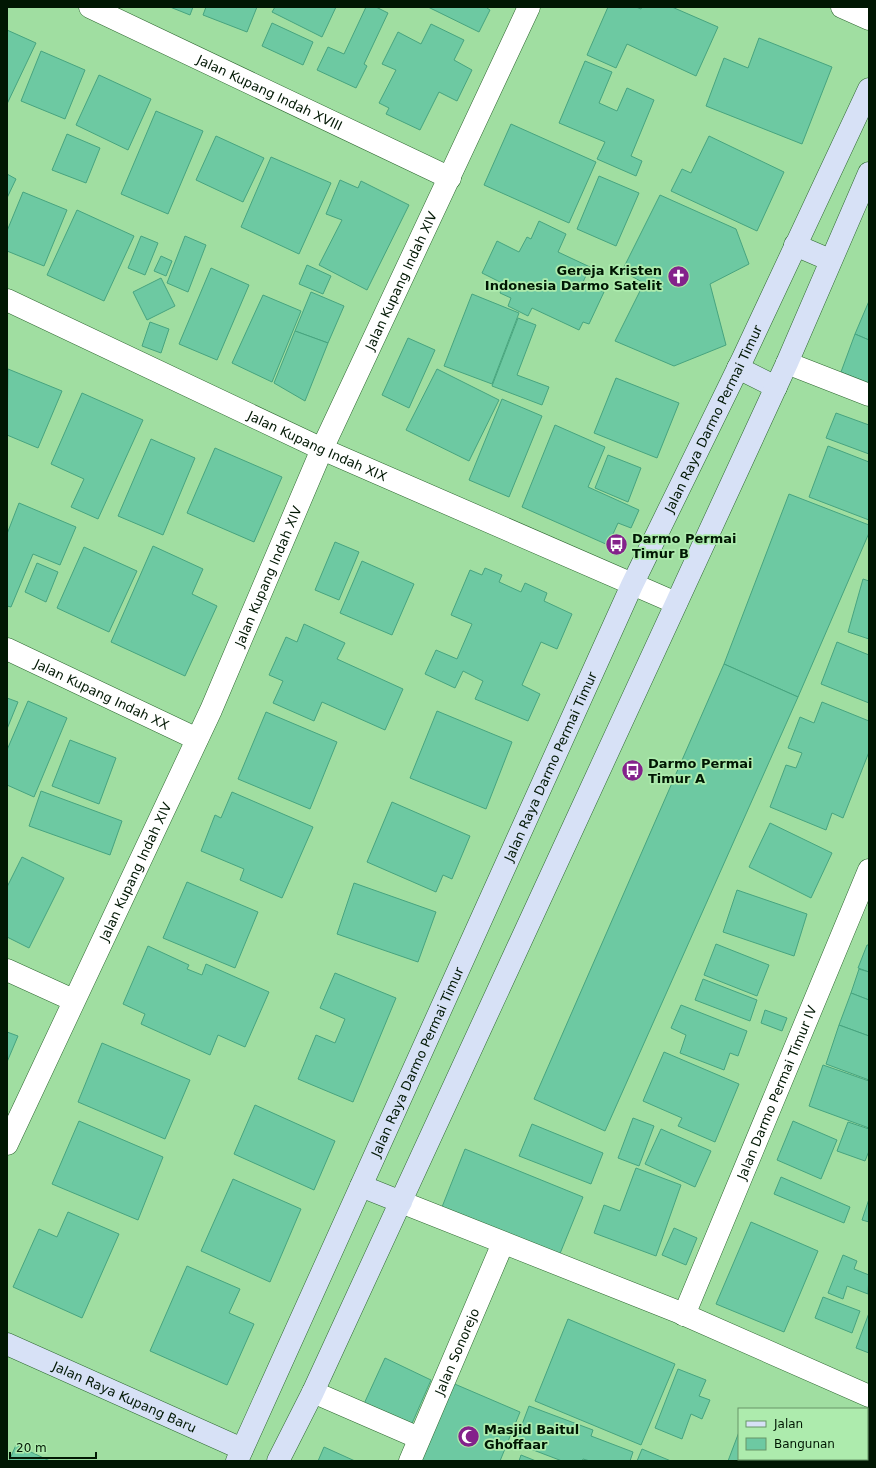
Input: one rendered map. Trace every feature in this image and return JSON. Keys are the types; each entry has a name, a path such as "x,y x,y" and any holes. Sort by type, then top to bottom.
{"main road":[{"name":"Jalan Raya Darmo Permai Timur","path":"239,1455 632,585 738,368 869,89"},
{"path":"278,1461 313,1392 776,387 869,173"},
{"path":"796,245 830,260"},
{"path":"738,368 776,387"},
{"path":"361,1186 401,1202"},
{"name":"Jalan Raya Kupang Baru","path":"7,1344 239,1455"}],"street":[{"name":"Jalan Kupang Indah XVIII","path":"90,7 450,178"},
{"name":"Jalan Kupang Indah XIV","path":"7,1144 73,1000 211,710 322,449 529,7"},
{"path":"842,7 869,19"},
{"name":"Jalan Kupang Indah XIX","path":"7,300 322,449 676,603"},
{"path":"787,363 869,395"},
{"name":"Jalan Kupang Indah XX","path":"7,649 197,739"},
{"name":"Jalan Darmo Permai Timur IV","path":"684,1315 869,870"},
{"path":"7,970 73,1000"},
{"path":"401,1202 684,1315 869,1396"},
{"name":"Jalan Sonorejo","path":"410,1461 503,1243"},
{"path":"313,1392 420,1438"}],"building":[{"path":"170,7 193,7 190,15"},
{"path":"206,7 257,7 247,32 203,15"},
{"path":"275,7 336,7 322,37 272,12"},
{"path":"366,7 376,7 388,13 364,64 367,66 356,88 317,70 328,47 344,54"},
{"path":"428,7 488,7 487,8 490,10 479,32"},
{"path":"608,7 636,7 641,9 642,7 672,7 718,27 696,76 627,44 616,68 587,55"},
{"path":"272,23 313,42 303,65 262,46"},
{"path":"431,24 464,40 454,60 472,70 457,101 439,92 420,130 386,114 389,108 379,103 396,70 382,64 398,32 421,44"},
{"path":"7,30 36,43 7,104"},
{"path":"759,38 832,67 802,144 706,106 724,58 748,68"},
{"path":"41,51 85,70 65,119 21,101"},
{"path":"585,61 612,72 599,103 617,111 627,88 654,100 631,156 642,161 636,176 597,159 605,142 559,123"},
{"path":"99,75 151,99 128,150 76,125"},
{"path":"156,111 203,131 168,214 121,194"},
{"path":"511,124 596,162 569,223 484,185"},
{"path":"67,134 100,148 86,183 52,170"},
{"path":"216,136 264,158 243,202 196,180"},
{"path":"709,136 784,172 757,231 671,191 682,169 691,173"},
{"path":"271,157 331,183 299,254 241,227"},
{"path":"7,174 16,179 7,198"},
{"path":"599,176 639,193 616,246 577,229"},
{"path":"340,180 358,188 361,181 409,205 367,290 319,265 342,220 326,214"},
{"path":"23,192 67,210 44,266 7,251 7,231"},
{"name":"Gereja Kristen Indonesia Darmo Satelit","path":"660,195 736,229 749,264 710,284 726,345 674,366 615,341 644,283 622,271"},
{"path":"77,210 134,236 104,301 47,275"},
{"path":"539,221 566,234 558,252 590,267 583,282 604,292 589,324 583,322 579,330 532,308 528,316 508,306 511,298 500,293 504,284 482,273 497,241 519,252 527,237 531,239"},
{"path":"141,236 158,243 145,275 128,268"},
{"path":"185,236 206,245 188,292 167,283"},
{"path":"161,256 172,261 166,276 154,271"},
{"path":"307,265 331,276 323,294 299,284"},
{"path":"211,268 249,285 217,360 179,344"},
{"path":"161,278 175,306 147,320 133,292"},
{"path":"311,292 344,306 328,343 295,331"},
{"path":"472,294 519,313 492,384 444,366"},
{"path":"263,295 301,311 272,382 232,363"},
{"path":"869,301 869,340 855,334"},
{"path":"518,318 536,325 517,375 549,387 542,405 492,386"},
{"path":"150,322 169,329 161,353 142,346"},
{"path":"295,331 328,343 305,401 274,383"},
{"path":"855,334 869,340 869,383 841,372"},
{"path":"408,338 435,350 409,408 382,395"},
{"path":"8,369 62,391 38,448 7,435"},
{"path":"437,369 499,400 469,461 406,430"},
{"path":"616,378 679,403 657,458 594,433"},
{"path":"82,393 143,420 98,519 71,507 84,479 51,464"},
{"path":"502,399 542,416 509,497 469,480"},
{"path":"836,413 869,425 869,454 826,438"},
{"path":"555,425 605,447 588,487 639,510 631,528 618,523 608,545 522,507"},
{"path":"151,439 195,458 163,535 118,516"},
{"path":"828,446 869,462 869,520 809,497"},
{"path":"215,448 282,477 254,542 187,513"},
{"path":"608,455 641,468 628,502 595,488"},
{"path":"789,494 869,525 869,533 798,697 724,664"},
{"path":"19,503 76,527 60,565 33,554 11,607 7,606 7,534"},
{"path":"335,542 359,552 339,600 315,590"},
{"path":"153,546 203,569 192,594 217,606 185,676 111,642"},
{"path":"84,547 137,571 109,632 57,608"},
{"path":"362,561 414,584 392,635 340,613"},
{"path":"37,563 58,572 46,602 25,592"},
{"path":"485,568 502,575 499,582 521,592 525,583 547,593 544,601 572,614 557,649 541,642 522,685 540,694 528,721 475,699 483,681 463,671 455,688 425,674 436,650 457,659 472,624 451,615 470,570 482,575"},
{"path":"863,579 869,581 869,639 848,632"},
{"path":"304,624 345,643 337,659 403,689 385,730 322,702 314,721 273,703 283,681 269,675 286,637 297,642"},
{"path":"837,642 869,655 869,703 821,684"},
{"path":"724,664 798,697 605,1131 534,1099"},
{"path":"7,698 18,702 7,729"},
{"path":"28,701 67,718 34,797 7,785 7,750"},
{"path":"822,702 869,721 869,752 843,818 832,813 826,830 770,807 786,765 796,768 802,753 788,748 800,717 814,723"},
{"path":"437,711 512,742 486,809 410,778"},
{"path":"266,712 337,742 310,809 238,779"},
{"path":"70,740 116,758 99,804 52,786"},
{"path":"41,791 122,821 110,855 29,826"},
{"path":"232,792 313,827 282,898 240,880 244,869 201,851 215,815 221,818"},
{"path":"392,802 470,836 452,879 443,875 436,892 367,862"},
{"path":"770,823 832,853 811,898 749,867"},
{"path":"22,857 64,878 29,948 7,937 7,887"},
{"path":"187,882 258,912 235,968 163,938"},
{"path":"354,883 436,912 418,962 337,934"},
{"path":"737,890 807,914 794,956 723,932"},
{"path":"716,944 769,965 757,996 704,975"},
{"path":"867,945 869,945 869,972 858,968"},
{"path":"148,946 189,965 187,969 202,975 206,964 269,992 245,1047 218,1035 210,1055 141,1024 145,1014 123,1004"},
{"path":"859,969 869,972 869,1000 851,993"},
{"path":"335,973 396,998 353,1102 298,1079 316,1035 335,1043 345,1019 320,1008"},
{"path":"703,979 757,1000 750,1021 695,1000"},
{"path":"851,993 869,1000 869,1036 839,1025"},
{"path":"681,1005 747,1031 738,1056 730,1053 724,1070 680,1053 686,1035 671,1028"},
{"path":"765,1010 787,1018 782,1031 761,1023"},
{"path":"839,1025 869,1036 869,1080 826,1064"},
{"path":"7,1032 18,1036 7,1062"},
{"path":"102,1043 190,1080 165,1139 78,1102"},
{"path":"664,1052 739,1084 715,1142 678,1126 682,1118 643,1101"},
{"path":"823,1065 869,1081 869,1128 809,1106"},
{"path":"255,1105 335,1141 314,1190 234,1154"},
{"path":"633,1118 654,1126 639,1166 618,1158"},
{"path":"79,1121 163,1157 138,1220 52,1184"},
{"path":"793,1121 837,1140 821,1179 777,1160"},
{"path":"848,1122 869,1129 869,1151 865,1161 837,1151"},
{"path":"532,1124 603,1153 591,1184 519,1156"},
{"path":"661,1129 711,1151 695,1187 645,1164"},
{"path":"465,1149 583,1197 559,1256 442,1207"},
{"path":"636,1168 681,1185 656,1256 594,1233 604,1205 620,1211"},
{"path":"781,1177 850,1207 844,1223 774,1194"},
{"path":"233,1179 301,1209 270,1282 201,1251"},
{"path":"869,1199 869,1222 862,1220"},
{"path":"68,1212 119,1234 82,1318 13,1287 39,1229 57,1237"},
{"path":"751,1222 818,1251 784,1332 716,1304"},
{"path":"674,1228 697,1238 686,1265 662,1255"},
{"path":"843,1255 857,1261 854,1269 869,1275 868,1294 847,1286 843,1299 828,1293"},
{"path":"187,1266 240,1289 229,1313 254,1324 227,1385 150,1351"},
{"path":"823,1297 860,1311 852,1333 815,1318"},
{"path":"869,1313 869,1353 856,1348"},
{"path":"568,1319 675,1364 641,1445 535,1401"},
{"path":"385,1358 431,1380 410,1428 363,1406"},
{"path":"678,1369 706,1380 699,1396 710,1400 702,1419 691,1414 682,1439 655,1428"},
{"name":"Masjid Baitul Ghoffaar","path":"450,1382 520,1412 500,1461 417,1461"},
{"path":"529,1406 593,1430 591,1436 633,1452 630,1461 590,1461 583,1459 582,1461 562,1461 515,1443"},
{"path":"738,1435 738,1460 770,1460 770,1461 728,1461"},
{"path":"16,1445 50,1461 9,1461"},
{"path":"324,1447 355,1461 318,1461"},
{"path":"642,1449 671,1461 637,1461"},
{"path":"521,1455 536,1461 519,1461"},
{"path":"784,1460 816,1460 815,1461"},
{"path":"816,1460 850,1460 850,1461"}],"place":[{"name":"Gereja Kristen Indonesia Darmo Satelit","path":"678,277"},
{"name":"Darmo Permai Timur B","path":"616,545"},
{"name":"Darmo Permai Timur A","path":"632,770"},
{"name":"Masjid Baitul Ghoffaar","path":"469,1436"}]}
